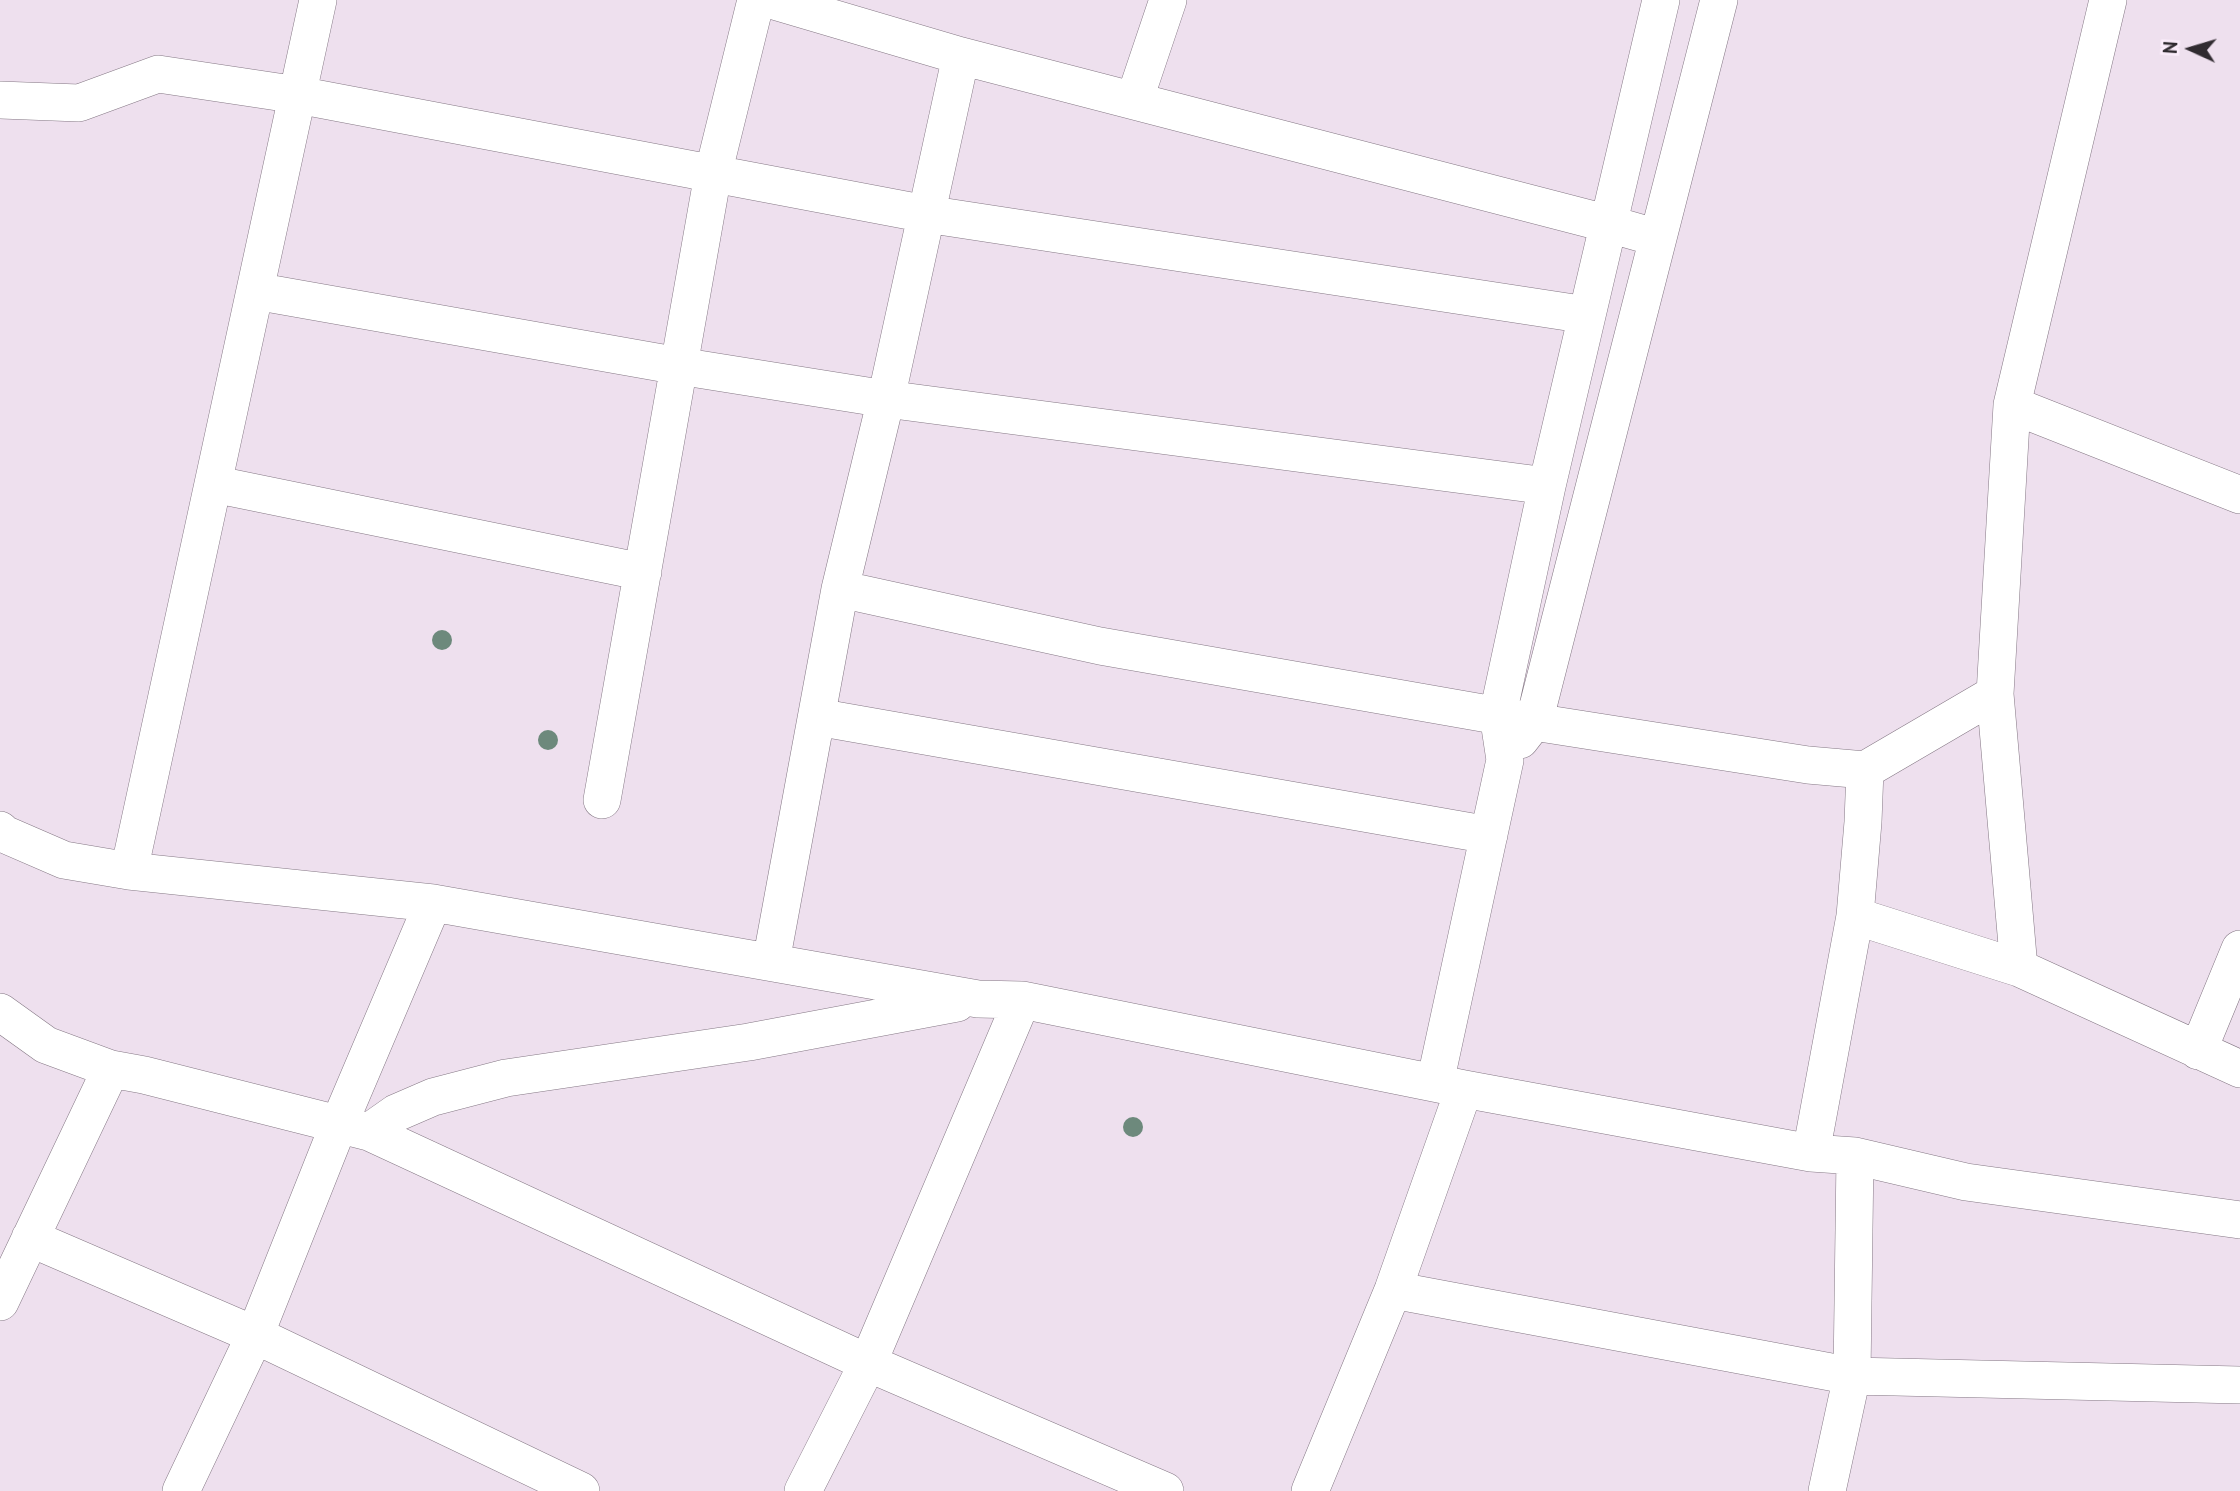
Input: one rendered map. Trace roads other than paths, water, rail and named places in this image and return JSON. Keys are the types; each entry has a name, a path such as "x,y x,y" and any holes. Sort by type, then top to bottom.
{"street":[{"path":"129,871 318,0"},
{"path":"602,800 713,174 756,0"},
{"path":"771,0 961,56 1658,238"},
{"path":"1134,101 1168,0"},
{"path":"1310,1491 1393,1290 1450,1086 1489,835 1505,760 1498,714 1546,486 1661,0"},
{"path":"1505,760 1534,722 1719,0"},
{"path":"2019,968 1995,694 2012,405 2108,0"},
{"path":"771,962 840,589 886,399 961,56"},
{"path":"0,100 79,103 158,74 298,95 926,214 1587,315"},
{"path":"255,291 679,366 886,399 1546,486"},
{"path":"2012,405 2240,495"},
{"path":"213,484 643,572"},
{"path":"840,589 1100,646 1534,722 1808,765 1865,770 1995,694"},
{"path":"817,717 1489,835"},
{"path":"1811,1153 1855,916 1865,770"},
{"path":"0,830 64,860 129,871 433,903 978,999 1022,1000 1450,1086 1811,1153 1855,1156 1966,1182 2240,1220"},
{"path":"181,1491 354,1128 433,903"},
{"path":"1855,916 2019,968 2240,1069"},
{"path":"2198,1051 2240,949"},
{"path":"354,1128 433,1097 506,1078 749,1042 978,999"},
{"path":"803,1491 868,1363 1022,1000"},
{"path":"0,1012 46,1045 111,1069 354,1128 868,1363 1165,1491"},
{"path":"0,1301 111,1069"},
{"path":"1827,1491 1852,1376 1855,1156"},
{"path":"30,1238 255,1335 581,1491"},
{"path":"1393,1290 1852,1376 2240,1385"}]}
